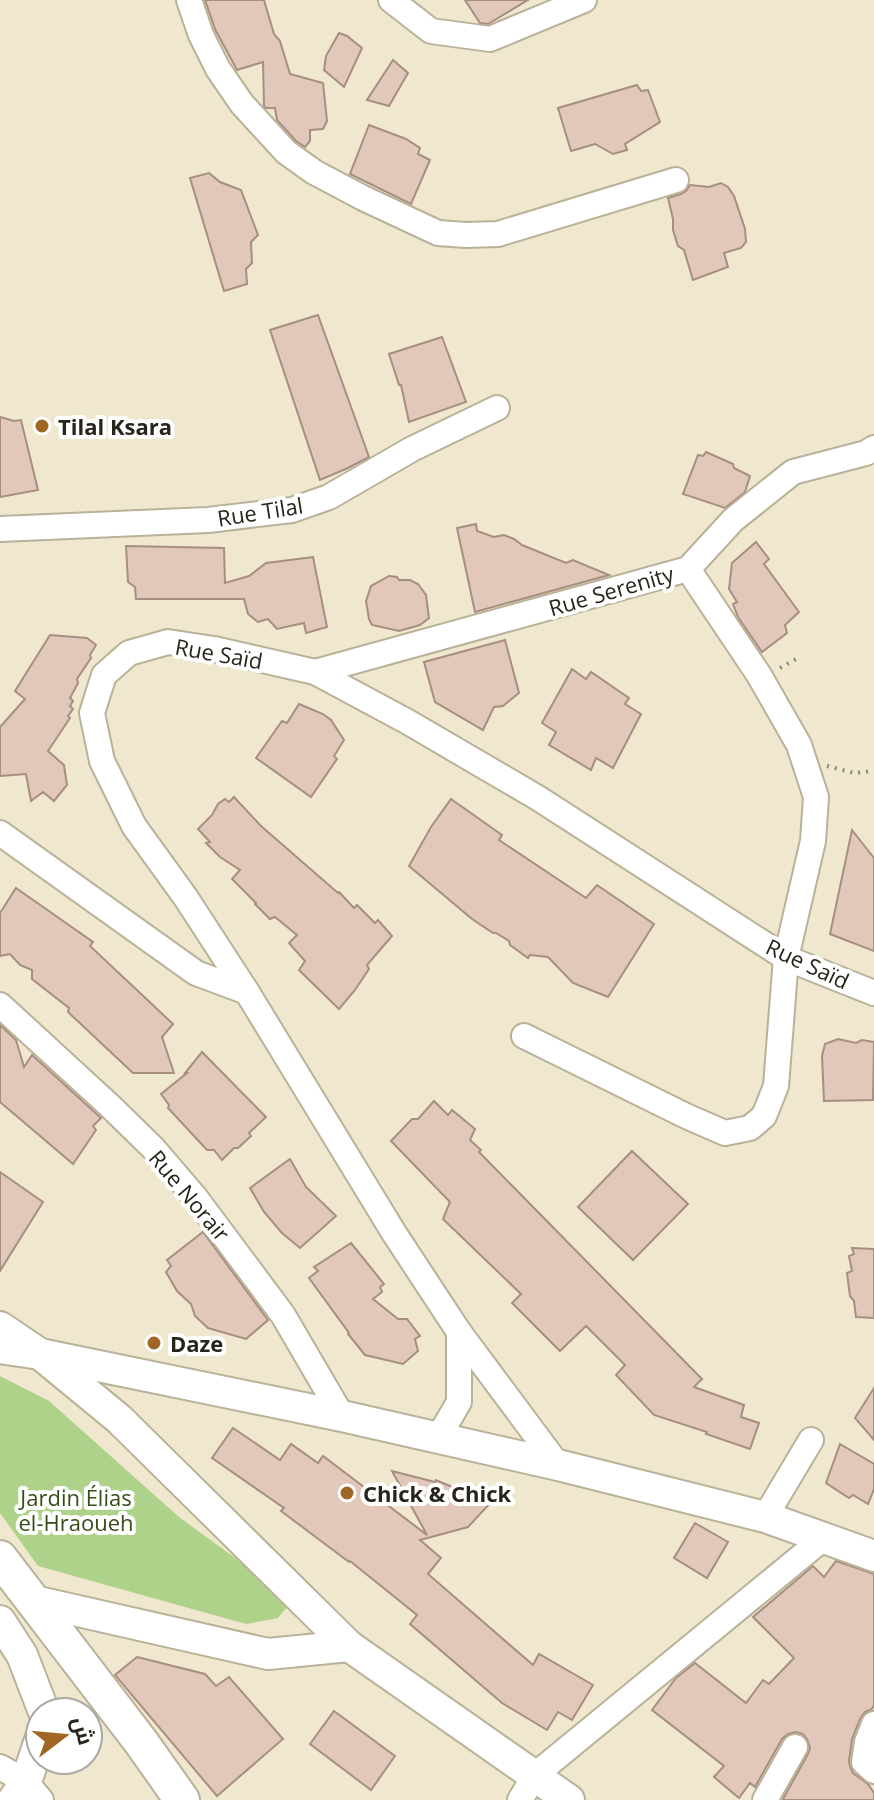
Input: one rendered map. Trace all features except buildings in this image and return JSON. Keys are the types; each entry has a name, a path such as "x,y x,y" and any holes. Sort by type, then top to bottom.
{"main road":[{"path":"0,1558 182,1800"}],"street":[{"path":"189,0 201,35 218,69 242,104 286,152 314,172 438,233 498,234 676,180"},
{"path":"391,0 431,31 490,39 579,1"},
{"name":"Rue Tilal","path":"0,529 208,520 292,510 329,497 412,449 497,408"},
{"name":"Rue Serenity","path":"315,672 688,569 733,520 793,472 866,453 874,448"},
{"path":"524,1036 725,1133 750,1128 764,1116 776,1086 786,958 813,841 816,797 799,745 759,675 688,569"},
{"name":"Rue Saïd","path":"558,1465 459,1332 394,1233 247,992 186,898 134,826 102,761 92,713 104,675 129,653 168,642 315,672 538,798 786,958 874,993"},
{"path":"0,833 196,973 247,992"},
{"name":"Rue Norair","path":"0,1005 131,1127 195,1197 283,1315 342,1416"},
{"path":"0,1327 40,1354 119,1419 349,1646 528,1788 569,1800"},
{"path":"438,1438 459,1402 459,1332"},
{"path":"0,1348 342,1416 558,1465 765,1517 874,1556"},
{"path":"765,1517 811,1440"},
{"path":"528,1788 825,1537"},
{"path":"34,1601 268,1654 349,1646"},
{"path":"0,1621 22,1655 38,1696"},
{"path":"874,1724 864,1762 874,1771"},
{"path":"765,1800 795,1747"}],"path":[{"path":"806,765 814,763 854,773 874,771"}],"green space":[{"name":"Jardin Élias el-Hraoueh","path":"0,1376 49,1401 179,1517 276,1588 291,1602 278,1618 246,1624 38,1566 0,1513"}],"place":[{"name":"Tilal Ksara","path":"42,426"},
{"name":"Daze","path":"154,1343"},
{"name":"Chick & Chick","path":"347,1493"}]}
